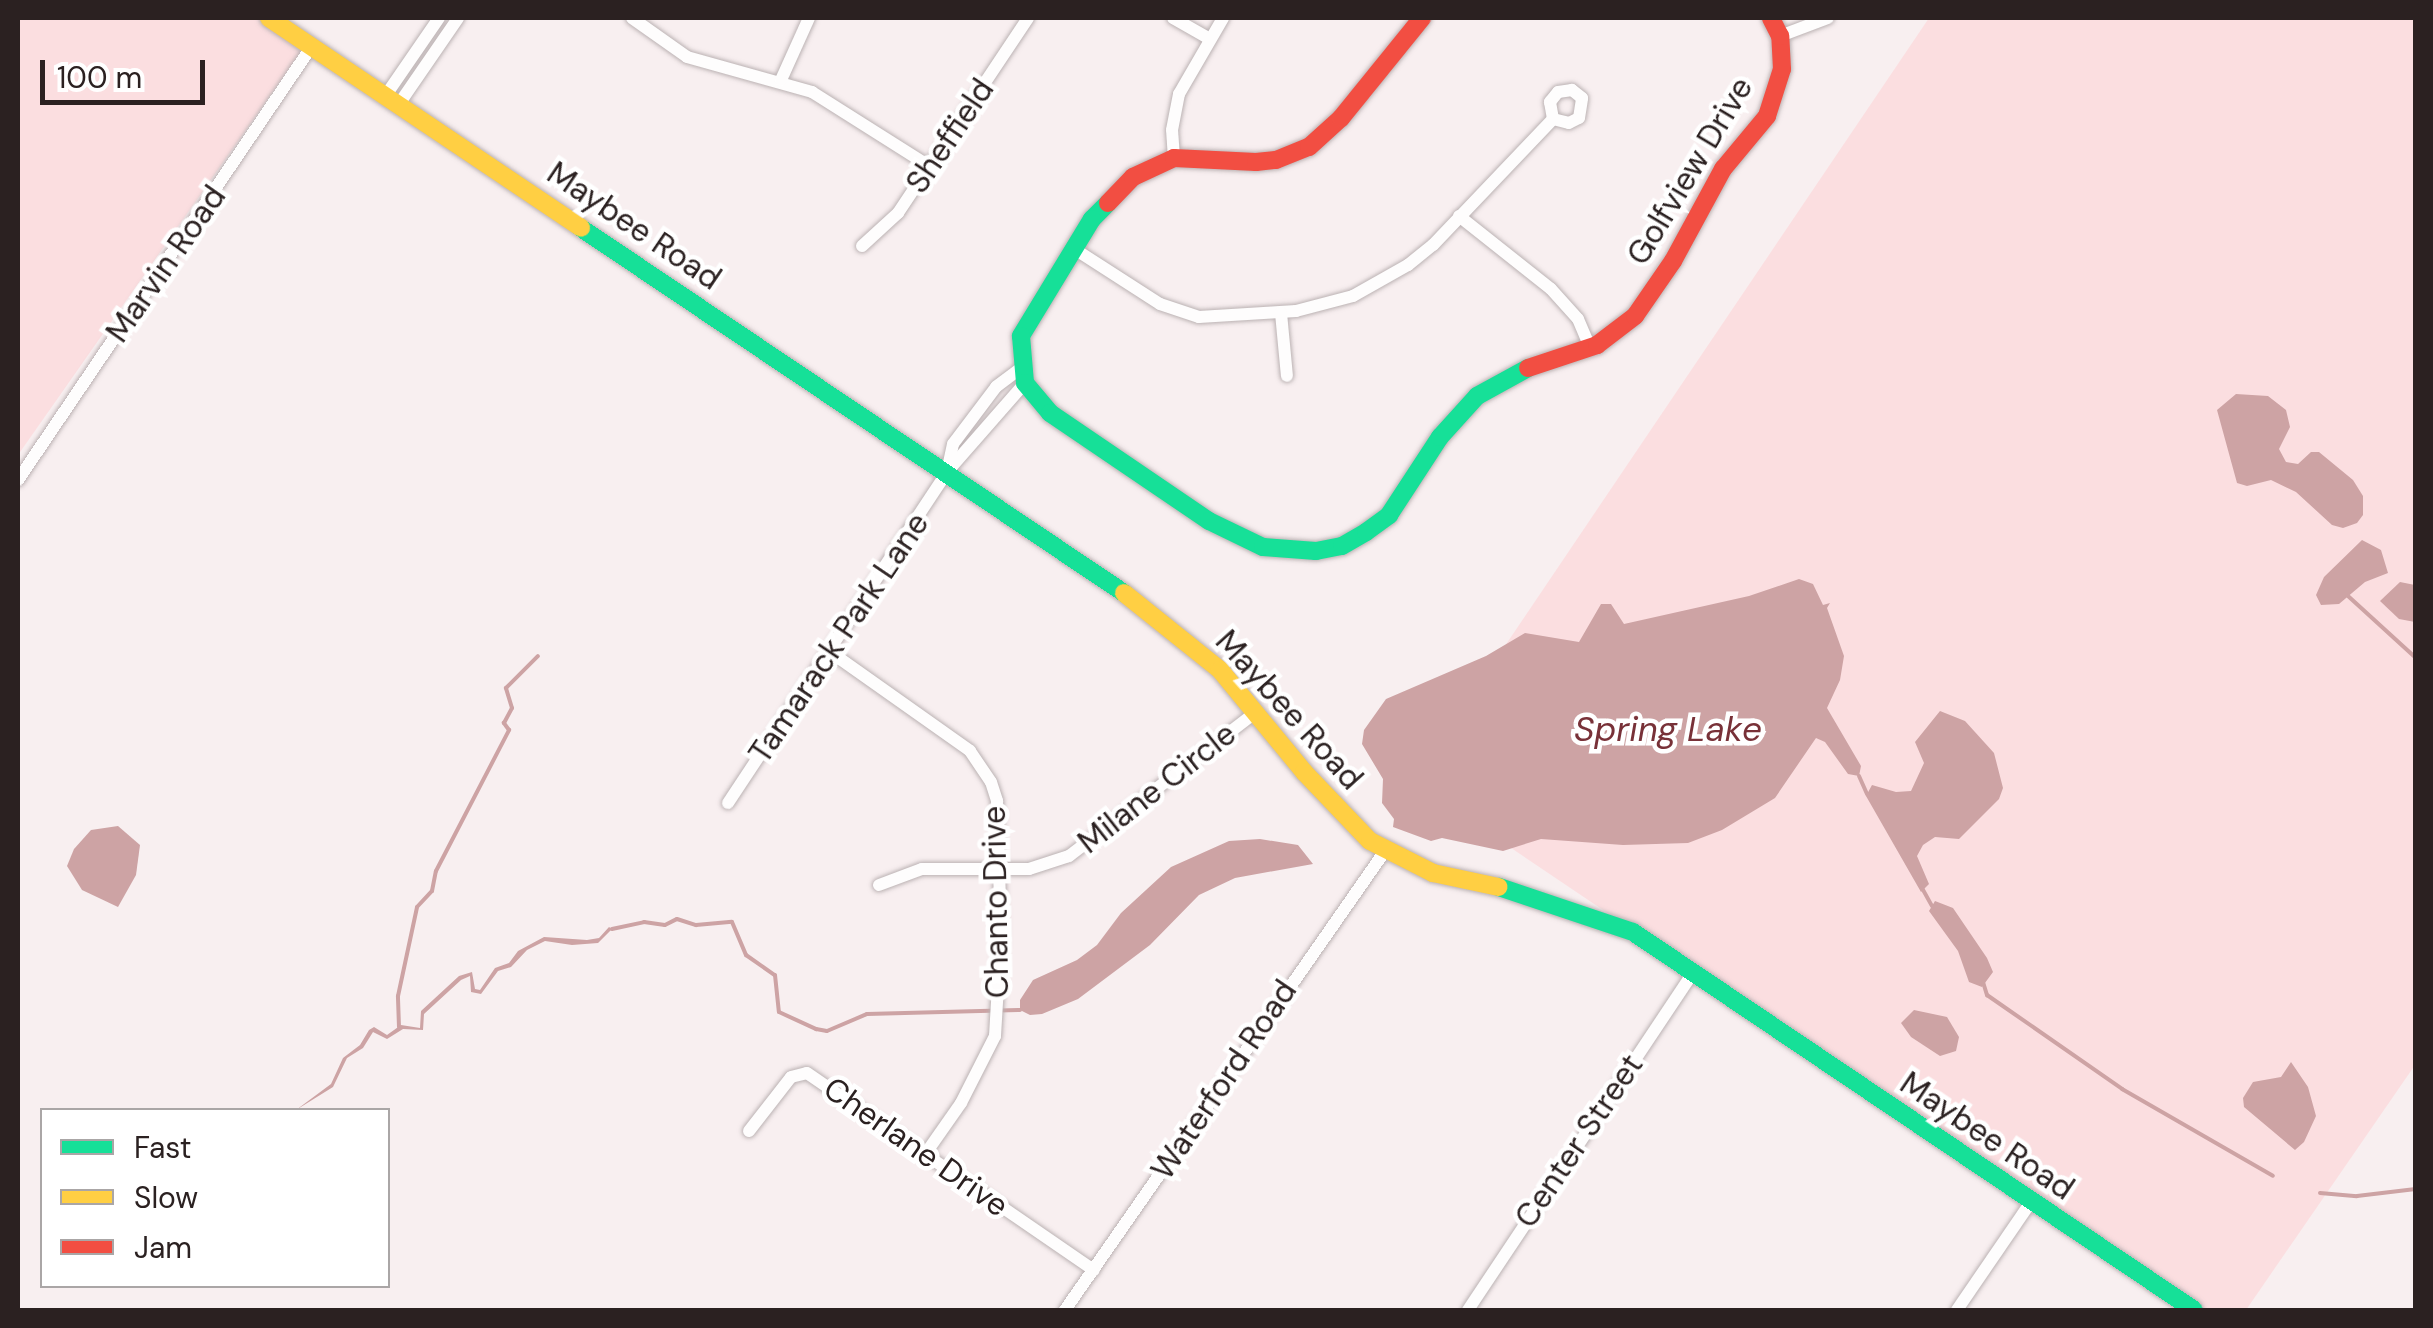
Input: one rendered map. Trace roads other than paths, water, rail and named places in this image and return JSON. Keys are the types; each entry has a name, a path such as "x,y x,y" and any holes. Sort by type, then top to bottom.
{"main road":[{"name":"Maybee Road","path":"269,18 1144,606 1220,670 1353,827 1385,851 1433,873 1528,893 1632,932 2194,1310"},
{"path":"1023,376 1021,336 1030,314 1113,193 1152,166 1174,158 1266,161 1309,148 1341,118 1422,18"},
{"name":"Golfview Drive","path":"1023,376 1034,399 1050,413 1237,538 1283,551 1342,546 1389,515 1440,436 1477,396 1544,359 1590,348 1635,316 1673,261 1722,170 1767,116 1782,70 1780,36 1771,18"}],"street":[{"path":"632,18 686,57 781,80 812,92 929,166"},
{"path":"781,80 809,18"},
{"name":"Sheffield","path":"862,246 898,214 1028,18"},
{"path":"1173,18 1208,38"},
{"path":"1174,158 1172,130 1179,94 1223,18"},
{"path":"1780,36 1828,18"},
{"path":"392,100 448,19"},
{"name":"Marvin Road","path":"18,480 312,46"},
{"path":"1073,248 1160,304 1199,317 1281,312 1353,296 1433,246 1552,119"},
{"path":"1459,216 1550,289 1578,320 1590,348"},
{"path":"1281,312 1288,376"},
{"path":"948,472 953,444 984,402 1023,376"},
{"path":"948,472 1023,376"},
{"path":"984,402 998,412"},
{"name":"Tamarack Park Lane","path":"728,803 948,472"},
{"name":"Chanto Drive","path":"829,652 970,750 983,767 997,801 1000,870 995,1036 970,1089 926,1153"},
{"name":"Milane Circle","path":"879,885 922,869 1000,870 1054,863 1082,849 1257,711"},
{"name":"Waterford Road","path":"1066,1310 1385,851"},
{"name":"Center Street","path":"1468,1310 1694,972"},
{"name":"Cherlane Drive","path":"750,1131 791,1077 808,1073 1094,1270"},
{"path":"1957,1310 2031,1202"}],"water":[{"path":"2236,394 2268,396 2286,410 2290,427 2279,449 2286,462 2298,464 2311,452 2319,452 2353,480 2363,496 2363,515 2357,523 2343,528 2332,525 2296,492 2271,480 2247,486 2237,483 2217,410"},
{"path":"2362,540 2381,550 2388,573 2365,582 2339,604 2321,605 2316,595 2324,577"},
{"name":"Spring Lake","path":"1799,579 1813,584 1823,605 1830,603 1827,608 1844,656 1840,680 1827,708 1861,766 1859,776 1848,774 1825,742 1816,738 1775,798 1722,830 1688,843 1623,845 1541,839 1503,851 1442,838 1431,841 1393,827 1394,819 1382,803 1383,779 1362,744 1364,730 1386,699 1486,656 1525,633 1579,642 1601,604 1611,604 1624,624 1749,596"},
{"path":"2400,582 2415,585 2415,622 2399,619 2380,601"},
{"path":"1940,711 1965,721 1994,753 2003,788 1999,799 1959,839 1935,837 1923,845 1917,856 1929,884 1921,892 1866,796 1872,785 1896,792 1911,791 1924,763 1915,742"},
{"path":"118,826 140,845 136,875 118,907 82,890 67,866 74,849 91,830"},
{"path":"1260,839 1298,845 1313,864 1235,878 1199,895 1150,945 1078,999 1042,1014 1030,1015 1020,1010 1020,1000 1033,980 1077,960 1097,945 1121,913 1171,867 1229,841"},
{"path":"1935,901 1953,908 1987,958 1993,972 1982,987 1969,982 1958,951 1929,911"},
{"path":"609,927 612,929 598,943 545,941 527,950 511,967 498,971 481,994 471,992 470,976 461,980 424,1014 423,1030 403,1029 387,1039 373,1032 363,1048 347,1058 333,1087 299,1108 331,1084 343,1058 360,1045 369,1030 374,1027 387,1035 401,1025 420,1028 421,1011 459,976 472,972 475,989 480,990 495,968 509,963 518,951 544,937 599,938"},
{"path":"1914,1010 1947,1017 1959,1037 1956,1051 1940,1056 1911,1037 1901,1023"},
{"path":"2291,1062 2308,1087 2316,1116 2304,1142 2295,1150 2244,1107 2243,1098 2253,1082 2281,1077"}],"waterway":[{"path":"2348,596 2416,658"},
{"path":"399,1027 398,996 417,907 432,891 436,871 509,730 504,723 512,708 506,688 538,656"},
{"path":"1859,776 1867,794"},
{"path":"1922,888 1932,906"},
{"path":"612,929 644,922 665,925 677,919 696,925 732,922 746,955 775,975 779,1012 816,1029 827,1031 867,1014 1020,1010"},
{"path":"1983,982 1987,995 2122,1089 2273,1176"},
{"path":"2320,1193 2357,1196 2416,1189"}]}
